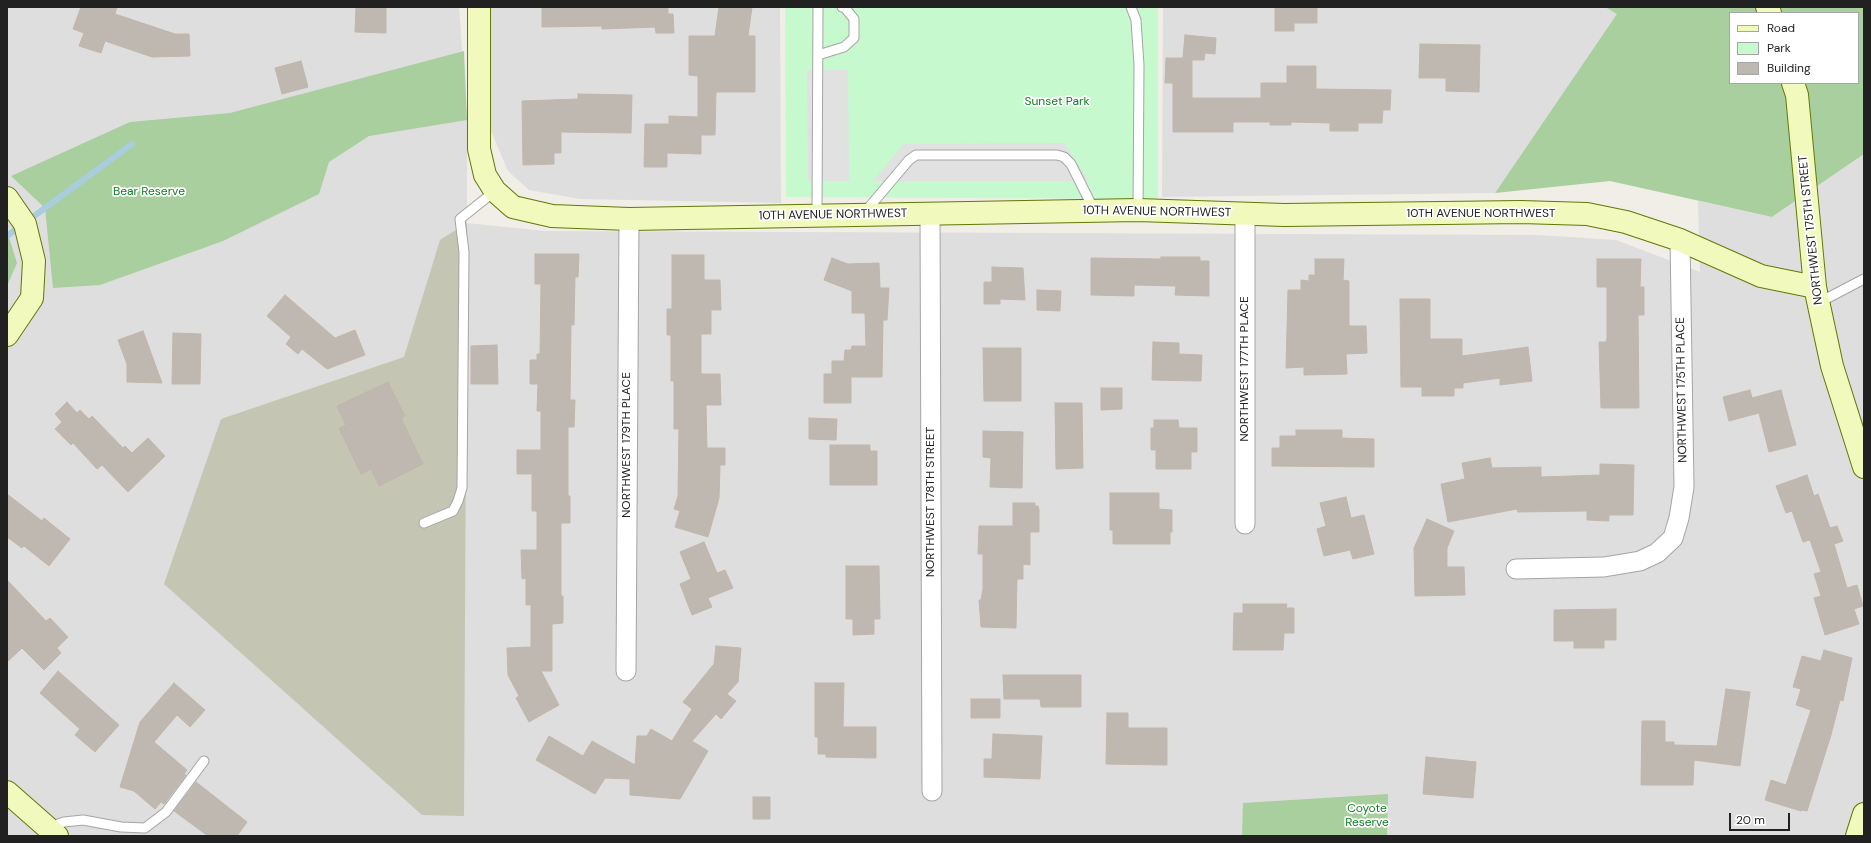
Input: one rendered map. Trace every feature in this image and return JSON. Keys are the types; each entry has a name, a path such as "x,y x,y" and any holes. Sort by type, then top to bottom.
{"street":[{"name":"10TH AVENUE NORTHWEST","path":"479,7 479,149 485,175 495,191 513,207 552,216 629,219 1094,210 1284,215 1521,212 1588,214 1626,222 1680,240 1761,276 1817,295"},
{"name":"NORTHWEST 175TH STREET","path":"1793,84 1797,96 1817,295 1832,366 1864,467"},
{"path":"7,335 32,298 34,261 25,224 8,199"},
{"name":"NORTHWEST 178TH STREET","path":"930,213 932,791"},
{"name":"NORTHWEST 177TH PLACE","path":"1245,213 1245,524"},
{"name":"NORTHWEST 179TH PLACE","path":"626,671 629,219"},
{"name":"NORTHWEST 175TH PLACE","path":"1516,569 1604,567 1640,561 1657,553 1673,538 1679,518 1684,487 1680,240"},
{"path":"7,792 52,832"},
{"path":"1856,836 1864,814"}],"lane":[{"path":"817,215 818,7"},
{"path":"818,54 844,47 854,38 854,19 845,8 842,7"},
{"path":"1131,7 1136,20 1139,65 1138,210"},
{"path":"864,214 909,160 916,155 1057,155 1064,157 1071,164 1094,210"},
{"path":"424,523 453,511 462,488 464,252 460,219 495,191"},
{"path":"1817,295 1864,279"},
{"path":"52,832 64,822 83,820 121,827 145,828 166,812 204,761"}],"shaded area":[{"path":"7,7 459,7 467,120 467,223 545,231 1537,235 1616,240 1700,272 1698,201 1772,217 1864,154 1864,836 7,836"},
{"path":"490,7 780,7 781,203 580,199 529,190 508,171 488,124"},
{"path":"1163,7 1605,7 1618,14 1495,193 1162,197"},
{"path":"807,70 848,70 849,181 808,181"},
{"path":"1064,143 1089,181 873,181 904,144"},
{"path":"467,223 464,816 422,815 164,584 221,419 404,357 440,240"}],"green space":[{"name":"Sunset Park","path":"785,7 1158,7 1158,199 786,197"},
{"path":"1605,7 1864,7 1864,154 1772,217 1610,181 1495,193 1617,14"},
{"name":"Bear Reserve","path":"464,51 467,120 369,136 329,162 319,194 223,241 100,285 53,288 45,208 11,176 130,122 230,113"},
{"path":"7,231 17,263 7,286"},
{"name":"Coyote Reserve","path":"1388,794 1387,836 1242,836 1243,803"}],"building":[{"path":"81,7 117,7 115,14 175,34 189,34 190,56 152,57 105,41 101,53 79,46 84,33 73,29"},
{"path":"356,7 386,7 386,33 355,32"},
{"path":"542,7 668,7 668,14 673,14 674,33 656,33 655,27 602,29 602,26 542,27"},
{"path":"719,7 752,7 748,36 755,36 755,92 716,92 715,135 701,135 701,154 667,153 667,167 644,167 645,124 669,124 669,116 698,117 698,76 689,75 689,36 715,36"},
{"path":"1275,7 1317,7 1317,23 1294,23 1294,31 1275,31"},
{"path":"1185,35 1216,38 1215,54 1205,53 1204,60 1192,60 1192,98 1261,98 1261,83 1287,83 1287,66 1316,66 1316,89 1391,90 1390,110 1383,110 1382,123 1358,123 1358,131 1330,131 1330,123 1291,122 1291,125 1270,125 1270,122 1233,122 1233,132 1173,132 1173,83 1165,83 1166,58 1183,58"},
{"path":"1420,44 1480,45 1479,92 1446,91 1446,78 1419,78"},
{"path":"301,61 308,87 282,94 275,68"},
{"path":"578,94 632,95 631,133 561,132 561,153 554,153 554,164 523,165 522,101 578,99"},
{"path":"535,254 579,254 578,277 575,277 574,325 571,325 570,400 575,400 574,427 568,427 568,496 570,496 570,523 561,523 561,596 563,596 563,623 552,624 552,671 541,671 559,705 529,722 516,698 519,696 508,675 507,648 531,647 531,605 526,605 526,578 522,579 521,550 537,550 537,511 532,511 532,474 517,474 517,450 541,450 541,411 537,411 538,384 530,384 530,360 537,360 537,354 540,354 541,284 535,284"},
{"path":"672,255 704,255 704,280 720,280 721,310 711,310 711,334 701,334 701,374 720,374 721,405 706,405 707,448 725,448 725,465 720,465 719,498 708,537 675,527 680,511 674,509 678,496 679,429 674,429 674,381 671,381 671,335 667,335 667,309 672,309"},
{"path":"1161,257 1200,257 1200,261 1209,261 1209,296 1175,295 1176,286 1134,285 1134,296 1091,295 1091,258 1161,259"},
{"path":"832,258 848,264 879,263 880,288 889,288 887,320 883,320 882,377 851,377 851,403 824,403 824,374 832,374 832,361 844,361 845,350 851,350 852,346 866,346 865,313 852,313 852,291 824,280"},
{"path":"1315,259 1344,259 1343,280 1349,281 1349,326 1366,326 1367,353 1346,354 1347,374 1304,375 1304,367 1286,368 1288,290 1301,290 1301,280 1309,281 1309,275 1315,275"},
{"path":"1597,259 1641,259 1640,287 1644,287 1644,315 1638,315 1639,408 1601,408 1599,342 1606,342 1607,338 1607,287 1597,287"},
{"path":"992,267 1023,268 1025,300 1000,299 1000,304 984,304 984,282 992,282"},
{"path":"1037,290 1061,291 1060,311 1037,310"},
{"path":"285,295 335,338 355,330 365,355 327,369 302,349 298,354 286,344 291,337 267,316"},
{"path":"1400,299 1430,299 1430,339 1462,339 1462,356 1528,347 1532,381 1500,385 1500,378 1463,383 1463,388 1454,388 1454,396 1422,396 1422,387 1401,387"},
{"path":"143,331 162,383 127,382 127,364 118,340"},
{"path":"173,333 201,334 200,384 172,384"},
{"path":"1153,342 1179,343 1179,354 1202,355 1201,381 1152,380"},
{"path":"497,345 498,384 471,384 471,346"},
{"path":"983,348 1021,348 1021,401 984,401"},
{"path":"388,382 405,416 401,418 423,464 379,486 371,469 361,474 339,428 346,425 337,406"},
{"path":"1101,388 1122,388 1122,409 1101,410"},
{"path":"1750,390 1752,398 1781,390 1796,445 1769,452 1759,413 1729,421 1723,397"},
{"path":"67,402 77,413 80,410 89,419 92,416 123,448 125,446 132,453 148,438 165,456 128,492 102,465 97,469 73,443 71,445 55,429 62,422 55,414"},
{"path":"1055,403 1082,403 1083,468 1056,469"},
{"path":"809,418 837,419 836,440 809,439"},
{"path":"1154,420 1178,420 1179,428 1197,428 1197,452 1191,452 1191,469 1156,469 1156,450 1151,450 1151,428 1154,428"},
{"path":"1296,430 1342,430 1342,438 1374,439 1374,467 1272,466 1272,448 1280,448 1280,436 1296,436"},
{"path":"983,431 1023,432 1022,488 990,487 991,458 983,457"},
{"path":"830,445 870,445 870,451 877,451 877,485 830,485"},
{"path":"1490,458 1492,468 1541,467 1541,477 1600,475 1600,464 1634,465 1633,515 1609,515 1609,521 1587,520 1587,511 1518,512 1517,509 1448,522 1441,484 1465,479 1462,463"},
{"path":"1807,475 1814,496 1818,494 1830,528 1837,526 1843,541 1834,544 1847,588 1857,585 1863,606 1854,609 1859,624 1825,635 1814,598 1821,596 1814,574 1821,572 1810,540 1803,542 1792,511 1786,513 1776,486"},
{"path":"1110,493 1159,493 1159,509 1172,510 1172,532 1170,532 1170,544 1113,544 1113,530 1110,530"},
{"path":"7,494 42,521 44,518 70,539 49,566 24,546 22,548 7,537"},
{"path":"1346,497 1351,518 1364,515 1374,554 1353,559 1350,550 1324,556 1317,529 1326,526 1320,503"},
{"path":"1013,503 1035,503 1035,506 1038,506 1039,510 1039,532 1030,532 1030,565 1023,564 1023,579 1017,579 1016,628 981,627 979,600 981,600 983,589 983,554 978,554 979,526 1013,526"},
{"path":"1427,519 1454,531 1447,548 1447,567 1464,567 1465,595 1415,596 1414,548"},
{"path":"704,542 717,573 725,570 733,588 708,598 712,607 692,615 680,584 691,579 680,552"},
{"path":"846,566 879,566 880,619 874,619 874,634 853,635 853,619 846,619"},
{"path":"7,580 46,621 50,618 68,637 57,648 61,653 44,670 22,648 7,662"},
{"path":"1243,604 1287,604 1286,608 1294,608 1294,633 1284,633 1283,650 1233,650 1234,613 1243,613"},
{"path":"1616,609 1616,640 1604,640 1604,648 1574,648 1574,641 1554,641 1554,610"},
{"path":"716,646 741,648 738,682 727,694 736,701 721,719 716,714 692,741 708,751 680,799 630,795 630,779 605,778 595,794 536,760 549,736 583,756 592,741 635,765 637,736 647,736 651,729 672,741 692,709 683,702 714,664"},
{"path":"1824,650 1852,658 1843,701 1840,700 1831,735 1807,811 1801,811 1765,800 1771,780 1786,785 1811,710 1796,705 1801,689 1793,687 1802,656 1821,661"},
{"path":"58,671 119,725 95,752 75,735 80,729 40,693"},
{"path":"1003,675 1081,675 1081,707 1041,707 1040,699 1004,699"},
{"path":"174,683 205,710 190,727 177,715 154,742 187,770 184,774 186,775 164,804 161,802 155,809 134,791 120,787 140,722"},
{"path":"815,683 844,683 843,727 876,727 876,758 826,757 826,754 818,754 818,737 815,737"},
{"path":"1726,689 1750,692 1740,766 1694,760 1693,785 1641,785 1642,721 1665,721 1665,742 1674,742 1674,745 1717,746"},
{"path":"971,699 1000,699 1000,718 971,718"},
{"path":"1107,713 1128,713 1128,728 1167,728 1167,765 1106,764"},
{"path":"993,734 1042,736 1040,779 984,777 984,759 992,759"},
{"path":"1426,757 1476,762 1473,798 1423,794"},
{"path":"196,782 247,822 237,836 208,836 174,811"},
{"path":"753,797 770,797 770,819 753,819"}],"waterway":[{"path":"7,236 132,144"}]}
